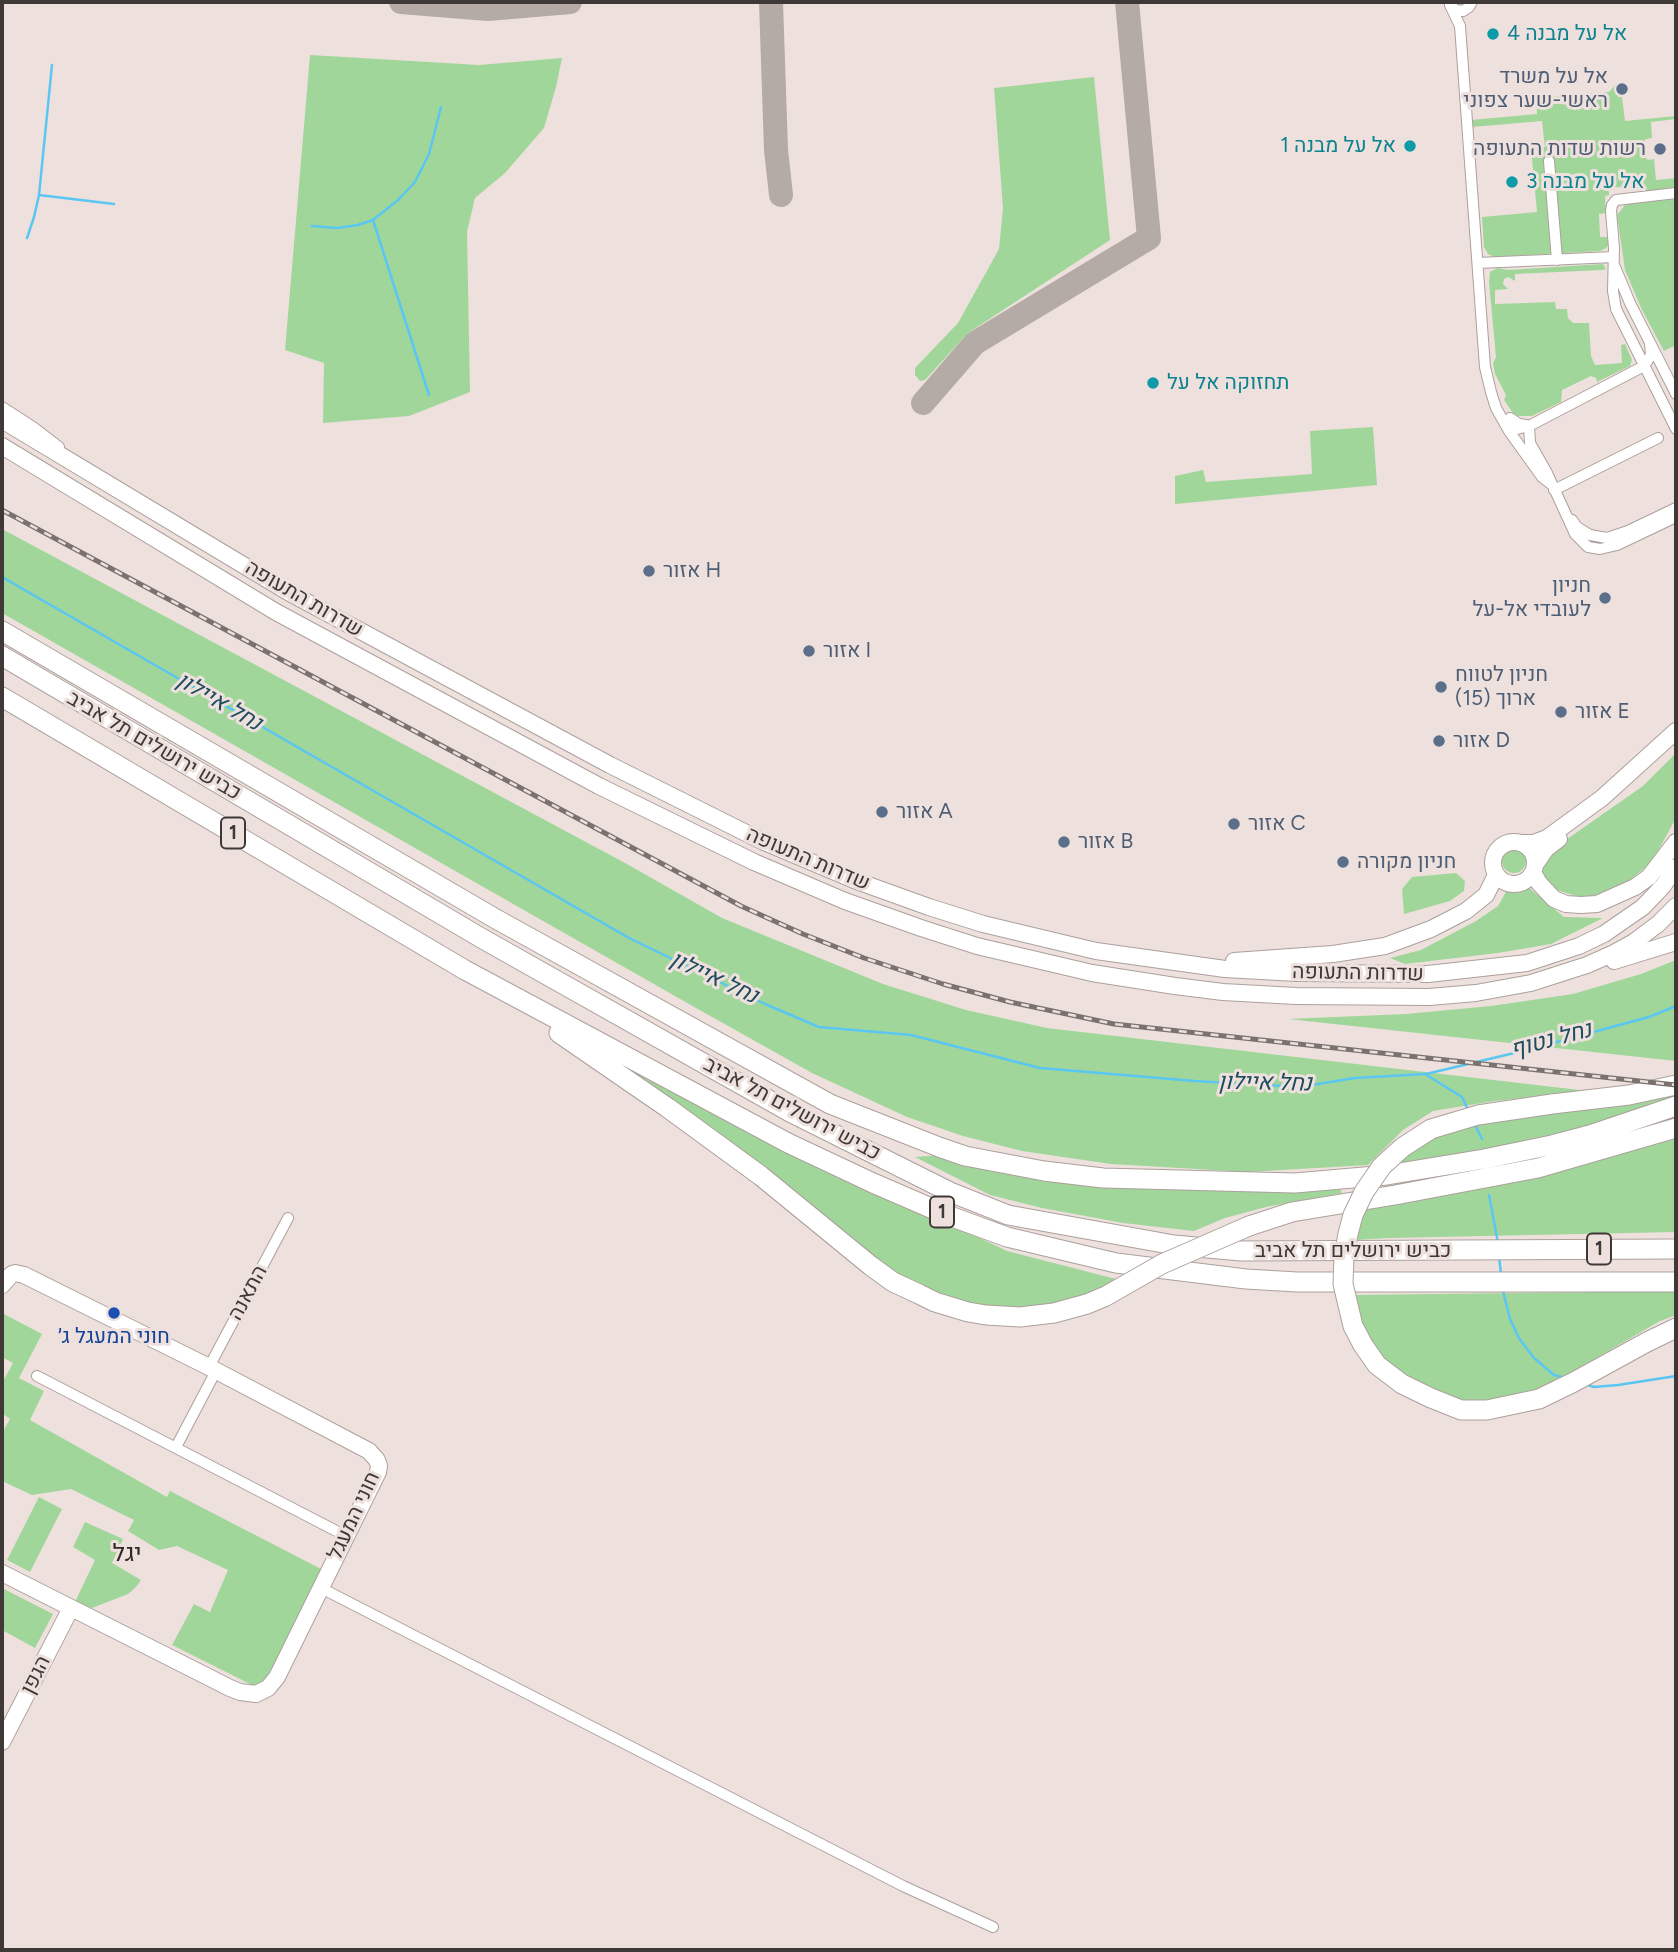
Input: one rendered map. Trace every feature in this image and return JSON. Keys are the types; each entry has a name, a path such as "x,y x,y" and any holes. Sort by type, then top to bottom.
{"highway":[{"path":"2,631 496,919 830,1104 965,1156 1044,1171 1102,1178 1295,1183 1387,1175 1484,1159 1590,1135 1676,1106"},
{"name":"כביש ירושלים תל אביב","path":"6,659 483,939 790,1112 950,1192 1008,1215 1174,1245 1241,1251 1676,1249"},
{"name":"כביש ירושלים תל אביב","path":"2,697 465,970 788,1143 873,1183 1007,1237 1116,1263 1246,1279 1297,1282 1676,1282"},
{"path":"465,970 668,1108 761,1176 893,1282 935,1302 968,1312 1002,1317 1055,1313 1087,1304 1162,1264 1249,1226 1292,1212 1538,1168 1676,1128"},
{"path":"1676,1085 1629,1095 1478,1115 1431,1129 1403,1147 1382,1166 1364,1192 1348,1234 1343,1284 1353,1326 1377,1365 1402,1384 1461,1410 1487,1410 1539,1399 1676,1328"}],"main road":[{"name":"שדרות התעופה","path":"2,420 288,592 589,754 764,842 854,880 983,923 1126,956 1225,969 1428,974 1527,963 1578,946 1604,934 1643,907 1676,867"},
{"name":"שדרות התעופה","path":"2,449 26,460 276,612 599,786 754,862 845,901 977,946 1092,973 1223,992 1429,997 1476,993 1531,983 1575,969 1634,942 1658,924 1676,905"},
{"path":"1676,731 1602,798 1547,838 1534,843 1510,842 1499,847 1492,863 1496,876 1505,883 1518,884 1530,878 1546,849 1608,804 1676,744"},
{"path":"1523,843 1533,852 1534,869 1539,883 1554,899 1573,905 1597,904 1635,887 1649,877 1676,842"},
{"path":"1126,956 1234,961 1333,954 1385,946 1431,929 1466,911 1486,895 1496,876"},
{"path":"1531,983 1564,977 1676,942"},
{"name":"חוני המעגל","path":"2,1285 12,1274 24,1275 213,1369 369,1451 379,1466 273,1683 256,1694 230,1688 2,1573"},
{"name":"הגפן","path":"2,1742 71,1608"}],"street":[{"path":"1450,3 1459,11 1470,4"},
{"path":"1450,3 1460,26 1485,367 1496,408 1520,433 1547,473 1575,534 1588,547 1609,547 1676,508"},
{"path":"1460,26 1470,4"},
{"path":"1549,161 1557,260"},
{"path":"1676,193 1616,201 1611,211 1616,310 1676,429"},
{"path":"1478,263 1614,261"},
{"path":"1614,261 1630,303 1676,394"},
{"path":"1520,433 1644,366 1651,355 1650,343"},
{"path":"1490,387 1510,418 1519,424 1520,433 1542,477 1552,487"},
{"path":"2,407 33,427 88,471"},
{"path":"1552,487 1658,438"},
{"path":"1641,530 1676,517"},
{"name":"התאנה","path":"176,1447 288,1218"},
{"path":"37,1376 346,1536"},
{"path":"321,1588 903,1886 993,1927"}],"green space":[{"path":"310,55 479,65 562,58 544,128 505,173 475,198 467,232 470,392 409,416 323,423 324,363 285,350"},
{"path":"1094,77 1110,240 968,333 925,380 920,381 915,375 915,368 958,323 999,249 1003,208 994,88"},
{"path":"1617,83 1625,121 1676,116 1676,119 1651,122 1652,138 1643,142 1645,157 1648,160 1654,159 1656,180 1676,178 1676,187 1643,192 1642,185 1609,188 1609,195 1605,196 1606,213 1599,214 1600,237 1607,237 1609,244 1600,251 1494,257 1488,254 1484,247 1482,217 1537,212 1531,148 1545,147 1542,121 1472,127 1471,120 1537,114 1536,98 1609,92"},
{"path":"1676,199 1676,345 1664,351 1625,270 1617,215 1625,205 1631,203"},
{"path":"1603,264 1606,269 1602,270 1515,274 1515,281 1508,277 1504,279 1503,284 1508,289 1495,290 1495,304 1555,302 1556,309 1567,309 1568,318 1573,323 1589,323 1591,356 1595,365 1622,363 1621,345 1625,344 1632,360 1630,366 1597,382 1596,378 1591,376 1562,390 1561,402 1532,416 1518,416 1504,400 1506,395 1495,374 1490,272 1498,268 1508,270"},
{"path":"1373,427 1377,485 1175,504 1175,476 1203,470 1206,482 1312,474 1310,431"},
{"path":"2,529 627,864 722,918 883,984 966,1010 1047,1028 1588,1091 1433,1111 1403,1130 1368,1165 1248,1172 1111,1164 1022,1151 963,1136 907,1117 812,1073 2,613"},
{"path":"1676,753 1676,818 1652,862 1615,892 1582,898 1557,890 1541,875 1543,861 1550,851 1643,786"},
{"path":"1514,849 1523,852 1526,861 1523,870 1514,873 1505,870 1502,861 1505,852"},
{"path":"1456,873 1465,881 1464,891 1450,901 1404,914 1402,889 1412,877"},
{"path":"1528,887 1564,917 1603,918 1551,944 1405,964 1390,958 1421,950 1476,921 1498,906 1507,890 1518,891"},
{"path":"1676,960 1676,1061 1288,1019 1406,1014 1491,1006 1573,994 1641,974"},
{"path":"606,1057 1007,1251 1116,1279 1086,1299 1041,1310 970,1306 896,1276"},
{"path":"1676,1088 1676,1103 1615,1124 1388,1171 1435,1137 1479,1123"},
{"path":"1676,1134 1676,1232 1355,1240 1361,1218 1370,1204"},
{"path":"943,1155 1000,1169 1339,1187 1342,1193 1266,1207 1225,1218 1194,1231 1123,1223 990,1195 915,1157"},
{"path":"1676,1291 1676,1315 1660,1321 1541,1390 1520,1397 1472,1402 1406,1380 1371,1346 1355,1310 1353,1295"},
{"path":"2,1313 42,1334 19,1378 44,1391 30,1420 167,1497 170,1491 323,1570 261,1685 254,1686 172,1645 194,1604 210,1612 228,1570 177,1546 159,1550 128,1531 134,1520 71,1489 32,1495 2,1481 2,1433 10,1419 2,1413 2,1383 13,1363 2,1357"},
{"path":"39,1497 62,1509 30,1572 7,1560"},
{"path":"85,1522 123,1539 112,1563 141,1580 128,1594 92,1608 75,1602 95,1560 73,1547"},
{"path":"2,1588 53,1614 35,1648 2,1630"}],"waterway":[{"path":"27,238 39,195 52,65"},
{"path":"312,226 337,228 358,225 373,220 398,200 415,182 429,154 441,107"},
{"path":"39,195 114,204"},
{"path":"373,220 429,395"},
{"name":"נחל איילון","path":"2,577 629,938 819,1027 911,1035 1040,1068 1195,1081 1299,1087 1355,1078 1425,1074 1462,1097 1468,1110"},
{"name":"נחל נטוף","path":"1426,1074 1649,1017 1676,1006"},
{"name":"נחל איילון","path":"1474,1123 1482,1139"},
{"name":"נחל איילון","path":"1489,1195 1498,1243"},
{"name":"נחל איילון","path":"1499,1256 1501,1274"},
{"name":"נחל איילון","path":"1503,1291 1510,1319 1519,1338 1534,1358 1554,1375 1565,1378"},
{"name":"נחל איילון","path":"1585,1384 1594,1387 1618,1385 1676,1376"}],"taxiway":[{"path":"401,2 488,9 570,2"},
{"path":"771,2 776,150 781,195"},
{"path":"923,403 975,343 1149,238 1127,2"}],"railway":[{"path":"2,510 741,906 864,958 1010,1002 1114,1024 1676,1085"}],"place":[{"name":"אל על מבנה 4","path":"1493,34"},
{"name":"אל על משרד ראשי-שער צפוני","path":"1622,89"},
{"name":"אל על מבנה 1","path":"1410,146"},
{"name":"רשות שדות התעופה","path":"1660,149"},
{"name":"אל על מבנה 3","path":"1512,182"},
{"name":"תחזוקה אל על","path":"1153,383"},
{"name":"אזור H","path":"649,571"},
{"name":"חניון לעובדי אל-על","path":"1605,598"},
{"name":"אזור I","path":"809,651"},
{"name":"חניון לטווח ארוך (15)","path":"1441,687"},
{"name":"אזור E","path":"1561,712"},
{"name":"אזור D","path":"1439,741"},
{"name":"אזור A","path":"882,812"},
{"name":"אזור C","path":"1234,824"},
{"name":"אזור B","path":"1064,842"},
{"name":"חניון מקורה","path":"1343,862"},
{"name":"חוני המעגל ג׳","path":"114,1313"}],"district":[{"name":"יגל","path":"127,1554"}]}
